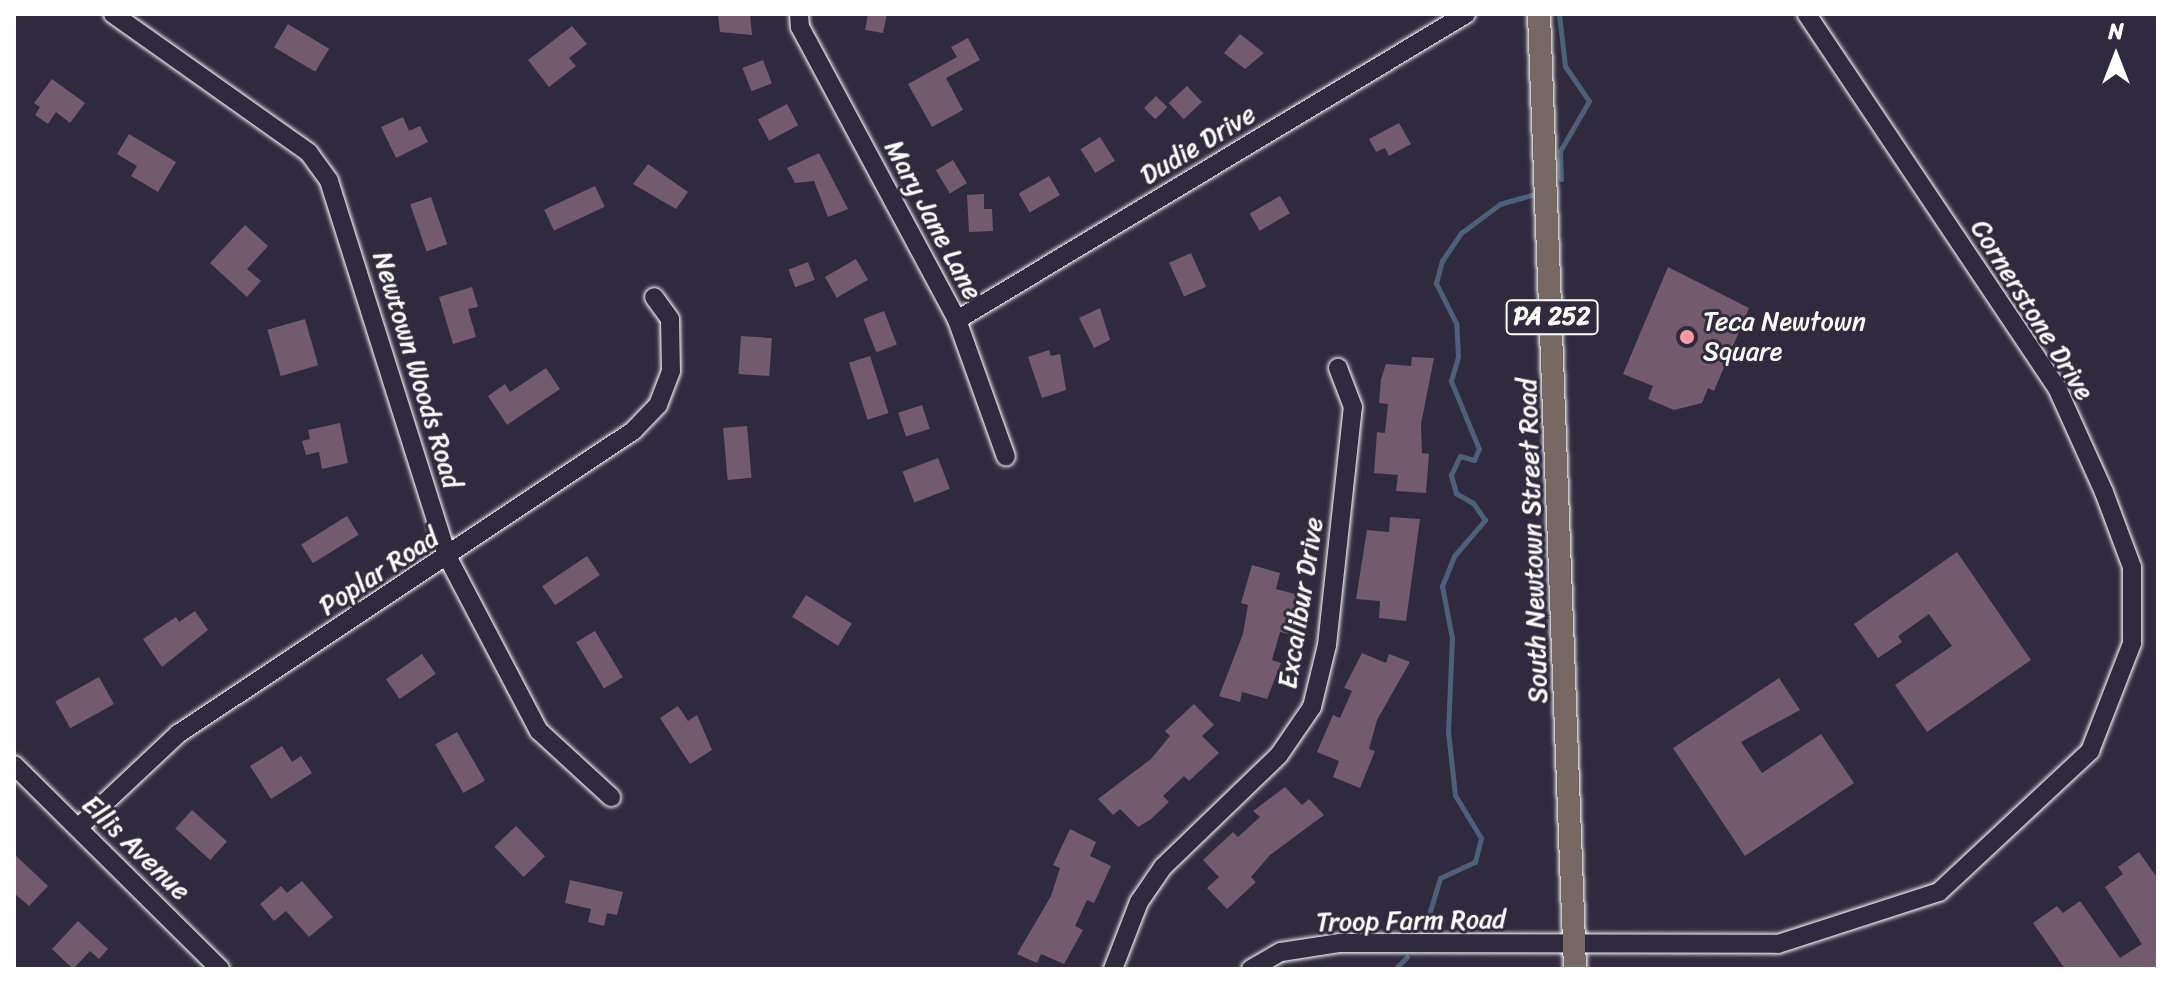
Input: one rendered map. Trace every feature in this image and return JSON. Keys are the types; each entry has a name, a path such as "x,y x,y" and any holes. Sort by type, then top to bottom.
{"main road":[{"name":"South Newtown Street Road","path":"1539,14 1575,969"}],"street":[{"name":"Newtown Woods Road","path":"113,14 309,153 329,181 448,558 539,731 611,797"},
{"name":"Mary Jane Lane","path":"799,14 800,27 957,320 1006,457"},
{"name":"Dudie Drive","path":"957,320 1466,14"},
{"name":"Cornerstone Drive","path":"1576,943 1778,944 1939,892 2090,751 2132,643 2132,567 2057,388 1807,14"},
{"name":"Poplar Road","path":"79,827 178,734 448,558 633,431 658,405 671,371 670,319 654,297"},
{"name":"Excalibur Drive","path":"1113,969 1139,902 1163,867 1279,755 1312,707 1327,645 1353,407 1338,368"},
{"name":"Ellis Avenue","path":"14,765 220,969"},
{"name":"Troop Farm Road","path":"1251,969 1281,952 1340,943 1576,943"}],"building":[{"path":"718,14 750,14 752,35 720,32"},
{"path":"868,14 887,14 883,33 865,30"},
{"path":"288,24 329,49 315,72 274,47"},
{"path":"572,26 587,44 569,58 576,66 549,87 528,60"},
{"path":"1240,34 1264,53 1245,69 1224,53"},
{"path":"968,38 980,60 946,78 963,110 932,127 908,84 957,57 951,47"},
{"path":"763,60 772,83 751,91 742,68"},
{"path":"52,79 85,103 70,123 56,112 48,124 35,115 40,107 34,103"},
{"path":"1187,86 1202,102 1184,119 1169,103"},
{"path":"1156,96 1167,107 1155,119 1144,108"},
{"path":"787,104 798,125 769,141 758,119"},
{"path":"403,117 409,131 420,126 428,142 396,158 381,127"},
{"path":"1399,123 1411,144 1389,156 1385,148 1376,152 1369,139"},
{"path":"129,134 176,162 158,192 131,176 137,166 117,154"},
{"path":"1100,137 1115,161 1095,173 1080,149"},
{"path":"819,153 848,209 828,217 814,181 795,183 787,168"},
{"path":"953,160 967,183 950,193 936,170"},
{"path":"648,164 688,192 676,209 633,184"},
{"path":"1049,176 1060,195 1030,213 1019,194"},
{"path":"595,186 605,207 554,231 544,210"},
{"path":"984,194 984,209 992,209 993,231 969,232 967,195"},
{"path":"1280,196 1290,213 1260,231 1250,214"},
{"path":"431,197 447,244 426,251 410,204"},
{"path":"245,225 268,246 247,269 261,281 247,297 210,263"},
{"path":"1191,253 1206,287 1184,297 1169,263"},
{"path":"856,259 868,280 837,298 825,277"},
{"path":"808,262 815,280 795,287 788,270"},
{"path":"1668,267 1749,308 1714,391 1708,388 1702,403 1674,410 1648,399 1653,386 1623,374"},
{"path":"472,287 478,307 468,309 476,337 453,344 439,297"},
{"path":"1100,308 1110,340 1094,348 1079,318"},
{"path":"884,311 897,345 876,352 863,319"},
{"path":"305,319 318,365 281,376 268,330"},
{"path":"741,336 772,338 769,376 738,374"},
{"path":"1049,350 1051,356 1060,354 1066,390 1042,398 1028,357"},
{"path":"870,356 889,413 868,420 849,363"},
{"path":"1412,357 1434,358 1421,424 1422,453 1429,454 1426,493 1396,491 1398,475 1374,473 1377,432 1385,433 1388,404 1379,403 1381,379 1386,364 1411,366"},
{"path":"546,368 560,389 507,425 488,396 505,384 510,392"},
{"path":"922,405 930,429 906,437 898,413"},
{"path":"340,423 348,463 322,469 319,452 306,455 302,441 310,439 308,430"},
{"path":"747,426 752,478 728,480 723,428"},
{"path":"938,458 950,489 914,502 903,472"},
{"path":"347,516 359,535 313,563 301,545"},
{"path":"1390,517 1420,519 1406,621 1379,618 1380,601 1356,599 1367,530 1389,532"},
{"path":"1957,552 2031,660 1927,732 1895,685 1952,646 1929,614 1898,636 1902,642 1878,658 1854,624"},
{"path":"587,556 600,575 555,605 542,586"},
{"path":"1252,565 1280,573 1276,589 1299,595 1288,634 1280,632 1272,660 1281,663 1267,699 1242,692 1240,702 1219,696 1243,634 1248,605 1241,603"},
{"path":"806,595 852,624 838,646 792,617"},
{"path":"195,611 208,630 162,667 143,639 176,617 179,622"},
{"path":"595,631 623,677 604,689 576,642"},
{"path":"1362,653 1386,663 1389,654 1410,662 1377,720 1369,749 1375,751 1360,788 1333,777 1339,761 1317,752 1333,715 1340,718 1352,691 1344,688"},
{"path":"422,654 436,674 400,699 386,679"},
{"path":"99,677 114,704 70,728 55,701"},
{"path":"1779,678 1800,710 1741,742 1762,773 1821,734 1854,783 1745,856 1673,748"},
{"path":"1194,704 1214,725 1202,736 1219,753 1189,781 1184,776 1163,796 1169,802 1138,827 1120,809 1113,815 1098,799 1151,759 1170,736 1165,731"},
{"path":"678,706 688,721 697,715 712,750 690,764 660,718"},
{"path":"457,732 485,780 463,793 435,744"},
{"path":"282,746 292,762 301,756 312,773 271,799 250,766"},
{"path":"1285,787 1302,805 1309,799 1324,815 1270,855 1251,877 1256,882 1227,909 1207,888 1219,877 1203,860 1233,832 1238,837 1260,817 1253,811"},
{"path":"192,810 227,841 210,860 175,829"},
{"path":"516,826 545,856 524,877 494,847"},
{"path":"1070,829 1096,842 1090,856 1111,866 1094,903 1087,900 1075,926 1083,930 1064,964 1041,954 1037,963 1017,954 1051,896 1060,868 1053,865"},
{"path":"2139,852 2158,879 2158,969 2065,969 2033,923 2057,906 2063,913 2080,901 2120,958 2142,944 2105,887 2123,874 2118,867"},
{"path":"14,854 48,886 29,906 14,893"},
{"path":"570,880 623,892 617,915 607,913 604,926 588,922 591,909 565,903"},
{"path":"302,881 333,917 309,937 286,911 274,921 260,904 281,886 287,893"},
{"path":"78,921 108,949 99,959 90,951 73,969 52,949"}],"waterway":[{"path":"1559,14 1565,66 1589,101 1560,151 1561,179"},
{"path":"1421,941 1440,878 1475,862 1481,838 1455,795 1448,732 1452,638 1442,586 1454,556 1485,520 1473,503 1456,493 1451,475 1460,456 1474,460 1479,449 1451,381 1458,356 1456,323 1436,283 1442,261 1461,233 1500,204 1532,195"},
{"path":"1395,969 1407,957"}],"place":[{"name":"Teca Newtown Square","path":"1687,337"}]}
